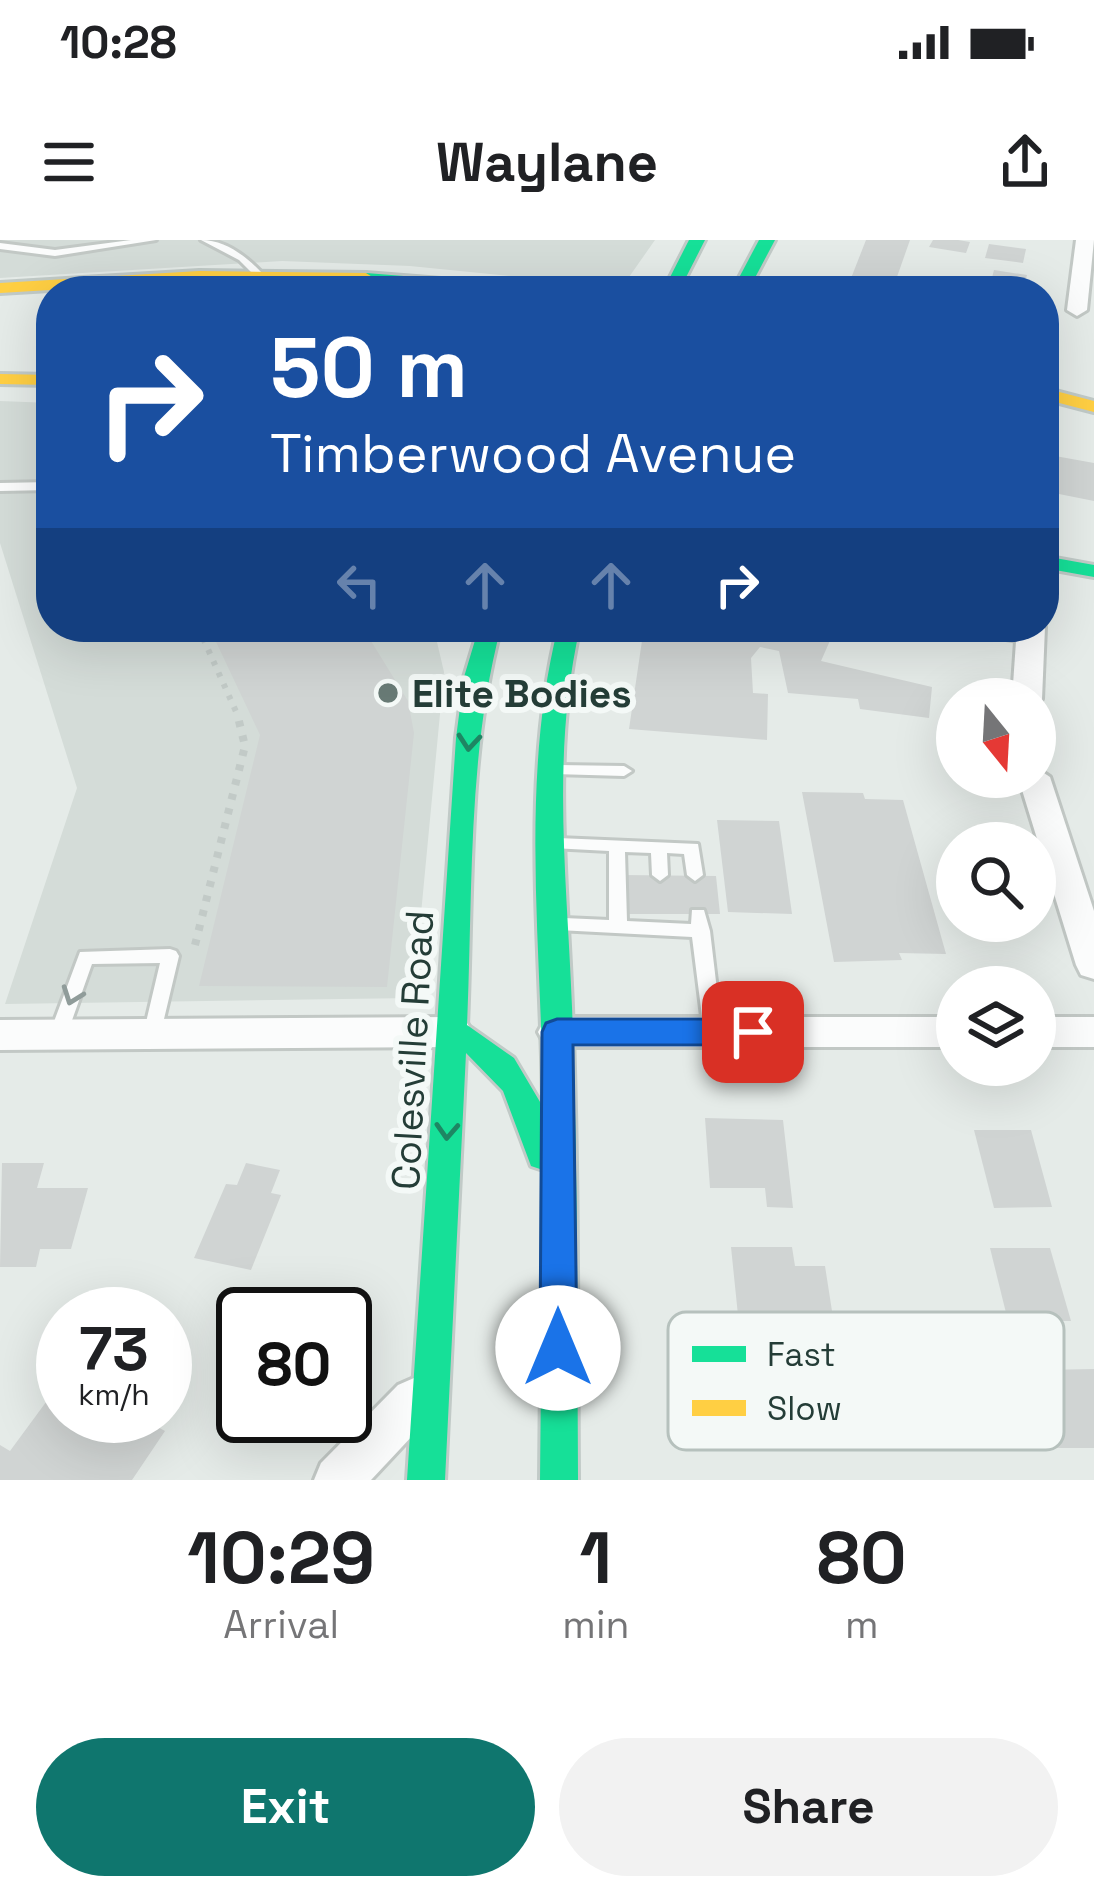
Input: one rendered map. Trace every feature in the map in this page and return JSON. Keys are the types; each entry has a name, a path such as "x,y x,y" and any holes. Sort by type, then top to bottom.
{"main road":[{"path":"679,276 697,240"},
{"path":"748,276 767,240"},
{"path":"118,276 244,259 316,276"},
{"path":"0,288 36,285"},
{"path":"0,308 36,297"},
{"path":"4,378 36,379"},
{"path":"1059,565 1094,571"},
{"name":"Colesville Road","path":"426,1480 468,738 486,642"},
{"path":"559,1480 557,1032 548,770 550,708 565,642"},
{"path":"453,1032 483,1042 506,1064 535,1120 558,1216"}],"street":[{"path":"1077,310 1085,240"},
{"path":"1028,678 1030,642"},
{"path":"1041,798 1094,965"},
{"path":"0,1035 453,1032"},
{"path":"557,1032 936,1032"},
{"path":"1056,1032 1094,1032"},
{"path":"338,1480 432,1383"}],"lane":[{"path":"0,246 56,253 151,240"},
{"path":"206,240 244,259"},
{"path":"0,487 36,486"},
{"path":"548,770 624,771"},
{"path":"548,844 692,848 695,875"},
{"path":"617,846 618,927"},
{"path":"659,847 660,875"},
{"path":"553,924 699,923 712,1032"},
{"path":"58,1035 86,957 170,956 152,1035"}],"path":[{"path":"191,959 242,760 244,730 205,642"},
{"path":"242,760 254,760"}],"shaded area":[{"path":"0,240 655,240 630,276 511,276 282,261 0,278"},
{"path":"0,401 36,402 36,642 437,642 444,672 413,998 5,1004 77,788 0,543"}],"building":[{"path":"866,240 910,240 897,276 852,276"},
{"path":"933,240 970,242 966,253 929,247"},
{"path":"989,244 1026,249 1023,263 985,258"},
{"path":"994,270 1027,275 1027,276 992,276"},
{"path":"1059,457 1094,463 1094,501 1059,494"},
{"path":"216,642 372,642 408,701 414,733 387,987 199,986 260,735"},
{"path":"642,642 829,642 821,661 932,687 929,718 860,709 858,699 788,693 779,651 760,647 751,658 753,693 768,694 767,740 629,729"},
{"path":"802,792 863,793 865,799 903,800 936,918 936,942 943,942 946,954 899,953 902,960 834,962"},
{"path":"717,820 779,821 792,914 728,912"},
{"path":"622,875 716,876 720,914 624,914"},
{"path":"705,1118 783,1120 793,1208 767,1207 765,1188 710,1188"},
{"path":"974,1130 1031,1130 1052,1207 994,1208"},
{"path":"2,1163 44,1163 37,1188 88,1188 71,1249 40,1249 36,1267 0,1267"},
{"path":"246,1163 280,1170 271,1193 281,1195 251,1270 194,1258 226,1184 237,1185"},
{"path":"731,1247 792,1247 795,1266 825,1266 832,1311 738,1312"},
{"path":"990,1248 1050,1248 1071,1321 1064,1321 1064,1312 1006,1312"},
{"path":"1094,1369 1094,1448 1064,1448 1064,1370"},
{"path":"36,1416 36,1443 157,1443 132,1480 0,1480 0,1445 10,1451"}],"traffic: fast":[{"path":"679,276 697,240"},
{"path":"748,276 767,240"},
{"path":"1059,565 1094,571"},
{"path":"426,1480 468,738 486,642"},
{"path":"559,1480 558,1066 548,769 565,642"},
{"path":"453,1032 489,1053 514,1082 543,1156"}],"traffic: slow":[{"path":"0,288 36,286"},
{"path":"0,379 36,380"},
{"path":"1059,397 1094,407"}],"place":[{"name":"Elite Bodies","path":"388,693"}],"route":[{"path":"558,1348 557,1032 753,1032"}]}
